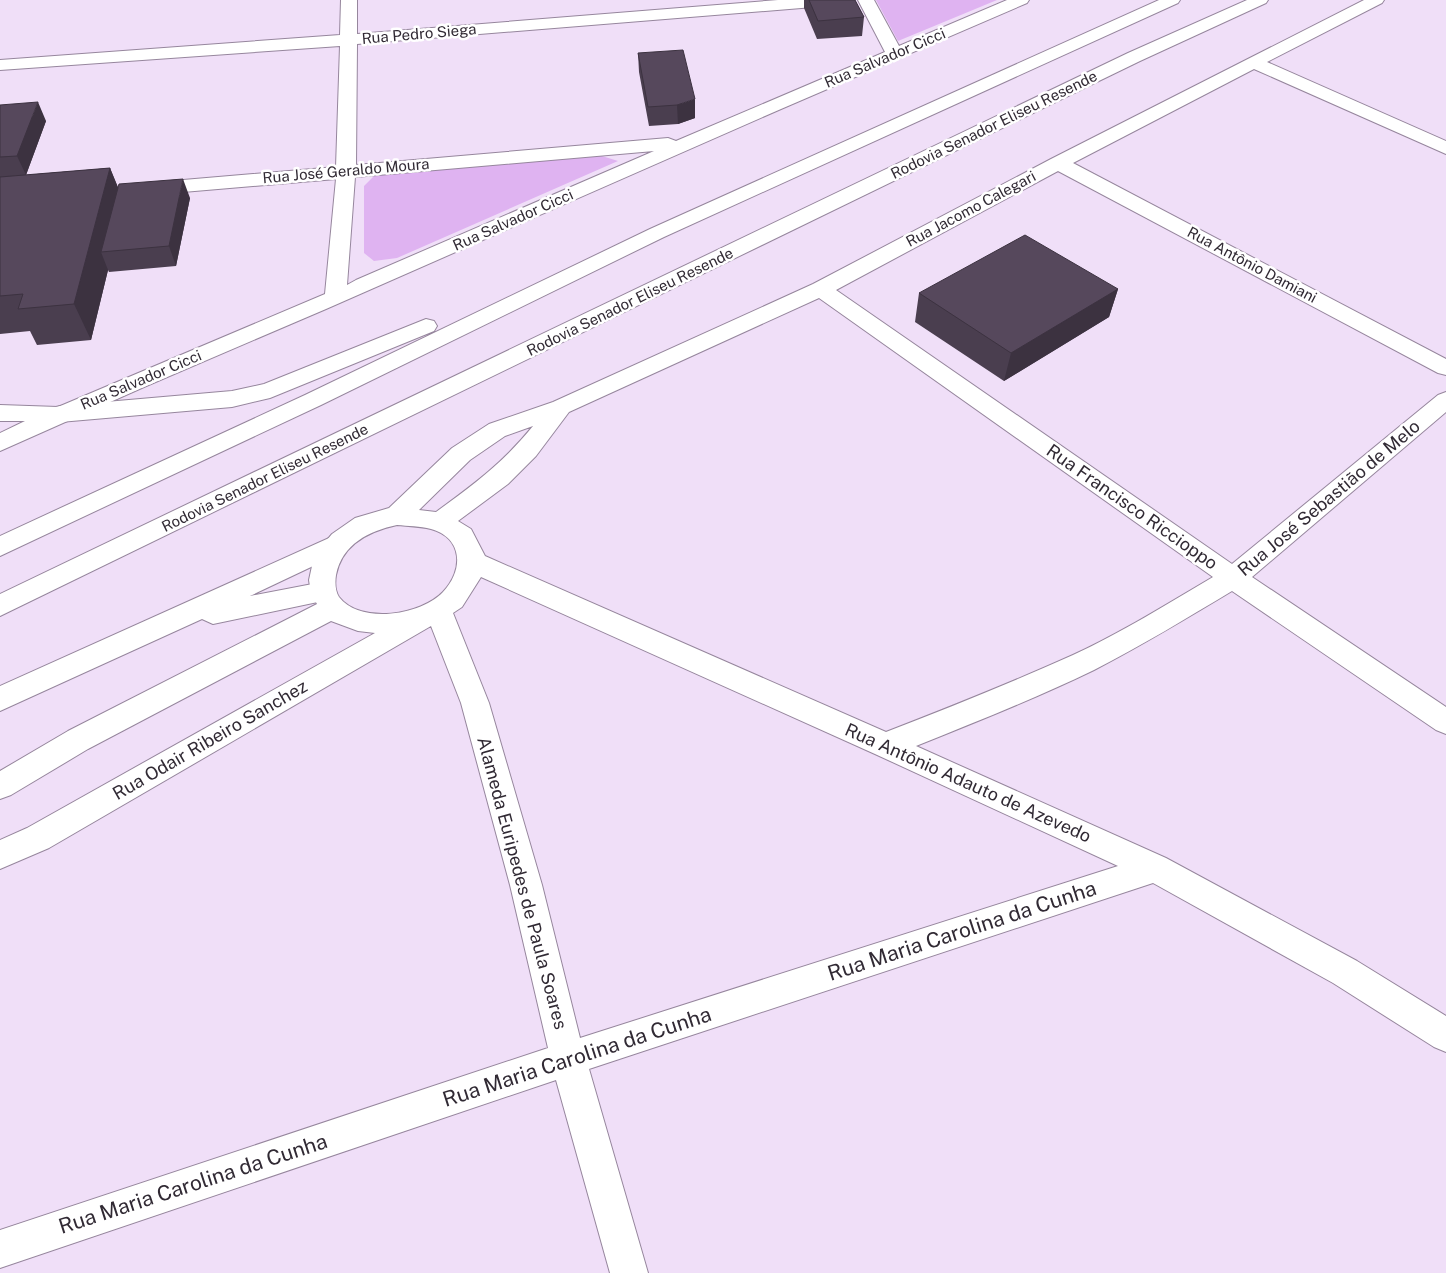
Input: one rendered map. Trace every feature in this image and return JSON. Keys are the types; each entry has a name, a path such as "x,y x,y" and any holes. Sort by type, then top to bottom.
{"main road":[{"path":"335,298 346,171 349,0"},
{"name":"Rua Pedro Siega","path":"0,65 348,40 838,0"},
{"path":"866,0 894,53"},
{"name":"Rua Salvador Cicci","path":"0,413 60,414 335,298 894,53 1021,0"},
{"path":"0,547 313,400 657,233 1172,0"},
{"name":"Rodovia Senador Eliseu Resende","path":"0,606 1125,62 1260,0"},
{"name":"Rua Jacomo Calegari","path":"397,516 461,454 497,430 561,407 821,289 1058,163 1376,0"},
{"path":"1252,62 1446,148"},
{"name":"Rua José Geraldo Moura","path":"128,191 691,142"},
{"name":"Rua Antônio Damiani","path":"1058,163 1446,368"},
{"path":"0,443 60,414 232,399 270,390 657,233"},
{"name":"Rua Francisco Riccioppo","path":"821,289 1233,578 1446,722"},
{"name":"Rua José Sebastião de Melo","path":"885,745 984,706 1084,662 1166,618 1233,578 1446,400"},
{"name":"Rua Jacomo Calegari","path":"442,521 499,478 527,450 561,407"},
{"path":"397,516 420,516 442,521 458,532 464,539 469,546 473,562 468,580 457,597 429,616 396,626 374,626 351,619 328,600 321,574 326,558 338,543 354,530 374,521 397,516"},
{"path":"0,699 165,625 338,543"},
{"name":"Rua Antônio Adauto de Azevedo","path":"473,562 885,745 1155,868 1345,972 1446,1035"},
{"path":"165,625 328,600"},
{"path":"0,786 78,740 328,600"},
{"name":"Rua Odair Ribeiro Sanchez","path":"0,855 46,833 429,616"},
{"name":"Alameda Euripedes de Paula Soares","path":"429,616 475,703 526,885 568,1059 629,1273"},
{"name":"Rua Maria Carolina da Cunha","path":"0,1249 568,1059 1155,868"}],"shaded area":[{"path":"876,0 997,0 898,41"},
{"path":"602,156 618,161 397,258 374,261 364,253 364,186 375,175"}],"building":[{"path":"809,0 855,0 864,17 818,21"},
{"path":"683,50 695,99 677,105 648,107 638,53"},
{"path":"38,102 17,156 0,157 0,105"},
{"path":"110,168 74,304 18,309 23,294 0,296 0,177"},
{"path":"183,179 169,246 101,252 119,184"},
{"path":"1025,235 1118,289 1011,353 919,293"}]}
